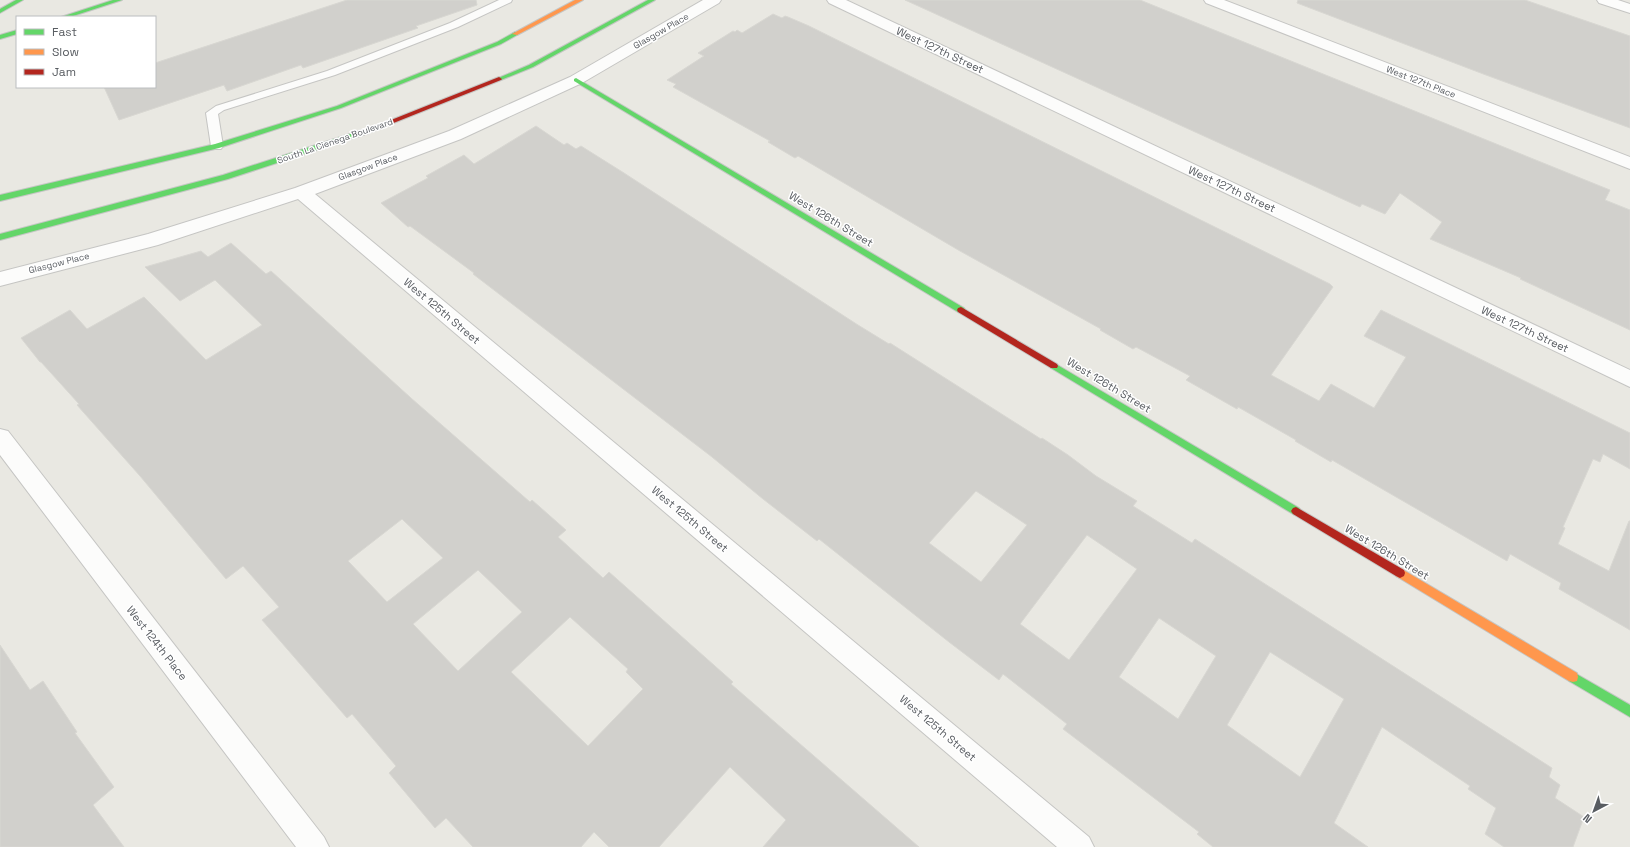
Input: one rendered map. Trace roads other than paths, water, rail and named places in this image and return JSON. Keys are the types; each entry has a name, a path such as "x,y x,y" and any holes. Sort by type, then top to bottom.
{"main road":[{"path":"0,11 20,0"},
{"path":"67,16 119,0"},
{"path":"0,198 217,146 339,107 499,43 580,0"},
{"name":"South La Cienega Boulevard","path":"0,237 225,177 357,135 531,66 652,0"},
{"path":"0,37 16,32"},
{"name":"West 126th Street","path":"576,80 1630,711"}],"street":[{"name":"Glasgow Place","path":"0,279 151,240 301,192 454,135 576,80 714,0"},
{"name":"West 127th Street","path":"834,0 1630,379"},
{"name":"West 127th Place","path":"1211,0 1630,163"},
{"path":"1604,0 1630,9"},
{"name":"West 125th Street","path":"301,192 1079,847"},
{"name":"West 124th Place","path":"0,438 314,847"}],"lane":[{"path":"217,146 212,113 220,108 330,73 454,25 507,0"}]}
